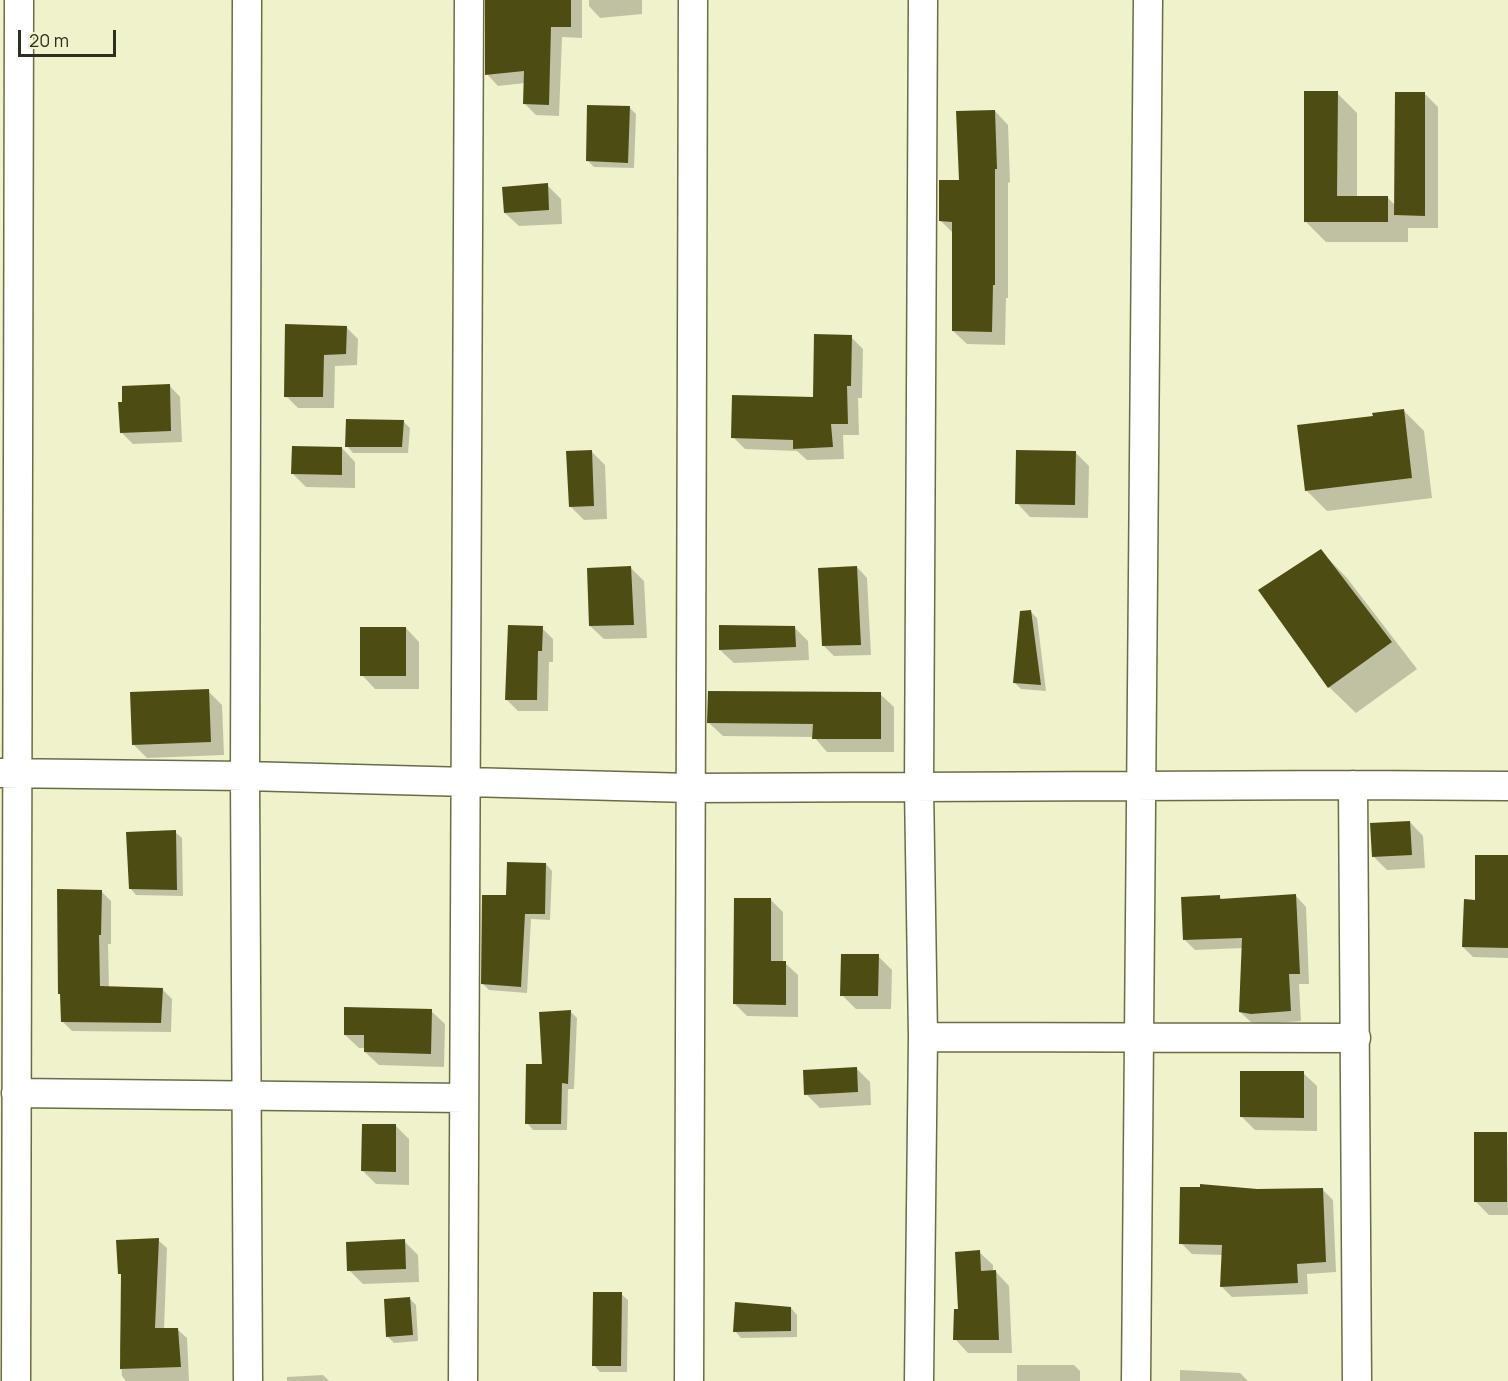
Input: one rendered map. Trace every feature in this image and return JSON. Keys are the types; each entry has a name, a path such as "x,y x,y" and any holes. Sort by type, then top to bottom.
{"street":[{"path":"16,1381 16,1093 8,773 19,0"},
{"path":"247,0 245,776 248,1381"},
{"path":"463,1381 469,0"},
{"path":"689,1381 693,0"},
{"path":"919,1381 922,1037 919,787 923,0"},
{"path":"1136,1381 1148,0"},
{"path":"8,773 245,776 690,788 1508,786"},
{"path":"1353,785 1358,1381"},
{"path":"922,1037 1356,1038"},
{"path":"16,1093 464,1098"}],"building":[{"path":"485,0 571,0 571,27 551,27 549,105 523,104 524,71 485,75"},
{"path":"1304,91 1338,91 1337,196 1388,196 1388,222 1304,222"},
{"path":"1395,92 1425,92 1425,216 1394,215"},
{"path":"587,105 630,106 628,163 586,161"},
{"path":"995,110 997,169 995,169 995,285 993,285 992,332 952,331 952,222 939,221 939,180 959,180 956,111"},
{"path":"548,183 549,210 504,213 502,187"},
{"path":"285,324 347,326 346,354 324,355 323,397 284,397"},
{"path":"814,334 852,335 851,386 847,386 848,424 831,424 833,447 793,449 793,440 731,438 732,395 813,397"},
{"path":"170,384 171,431 120,433 118,402 122,402 122,386"},
{"path":"1404,409 1412,478 1305,491 1297,425 1373,416 1372,413"},
{"path":"346,419 404,420 402,447 345,447"},
{"path":"292,446 342,447 342,475 291,474"},
{"path":"592,450 594,506 569,507 566,451"},
{"path":"1016,450 1076,451 1075,505 1015,504"},
{"path":"1321,549 1392,642 1328,688 1258,590"},
{"path":"631,566 634,625 589,626 587,568"},
{"path":"857,566 861,645 822,646 818,568"},
{"path":"1031,610 1041,685 1013,683 1020,611"},
{"path":"508,625 543,626 542,651 538,651 537,700 505,700"},
{"path":"719,625 795,626 796,647 719,650"},
{"path":"360,627 406,627 406,676 360,676"},
{"path":"209,689 211,742 132,745 130,692"},
{"path":"708,691 881,692 881,739 812,739 813,724 707,723"},
{"path":"1410,821 1412,855 1372,857 1370,823"},
{"path":"176,830 177,890 129,889 126,832"},
{"path":"1475,855 1508,855 1508,948 1462,947 1464,899 1475,900"},
{"path":"507,862 546,863 545,914 525,914 521,987 481,984 482,895 506,895"},
{"path":"57,889 102,890 101,935 99,935 100,986 163,988 161,1023 61,1022 60,994 58,994"},
{"path":"1296,894 1300,974 1289,974 1291,1011 1251,1014 1239,1012 1242,938 1183,940 1181,897 1220,895 1220,899"},
{"path":"734,898 771,898 771,961 786,961 786,1005 733,1004"},
{"path":"841,954 879,954 878,996 840,996"},
{"path":"344,1007 432,1009 431,1054 364,1052 364,1035 344,1035"},
{"path":"571,1010 568,1084 562,1083 561,1124 525,1124 526,1064 542,1064 539,1012"},
{"path":"857,1067 858,1092 804,1095 803,1070"},
{"path":"1240,1071 1304,1071 1304,1118 1240,1117"},
{"path":"362,1124 396,1124 396,1172 361,1171"},
{"path":"1474,1132 1507,1132 1507,1202 1474,1202"},
{"path":"1200,1184 1257,1189 1323,1188 1326,1262 1297,1264 1298,1283 1220,1287 1222,1245 1179,1244 1180,1187 1200,1187"},
{"path":"159,1238 155,1328 178,1328 181,1367 120,1369 121,1274 118,1274 116,1240"},
{"path":"405,1239 406,1269 347,1271 346,1242"},
{"path":"980,1250 981,1271 996,1270 999,1340 953,1340 954,1309 958,1309 955,1252"},
{"path":"593,1292 622,1292 621,1366 592,1366"},
{"path":"410,1297 413,1335 386,1337 384,1299"},
{"path":"735,1302 791,1307 791,1331 733,1332"}]}
